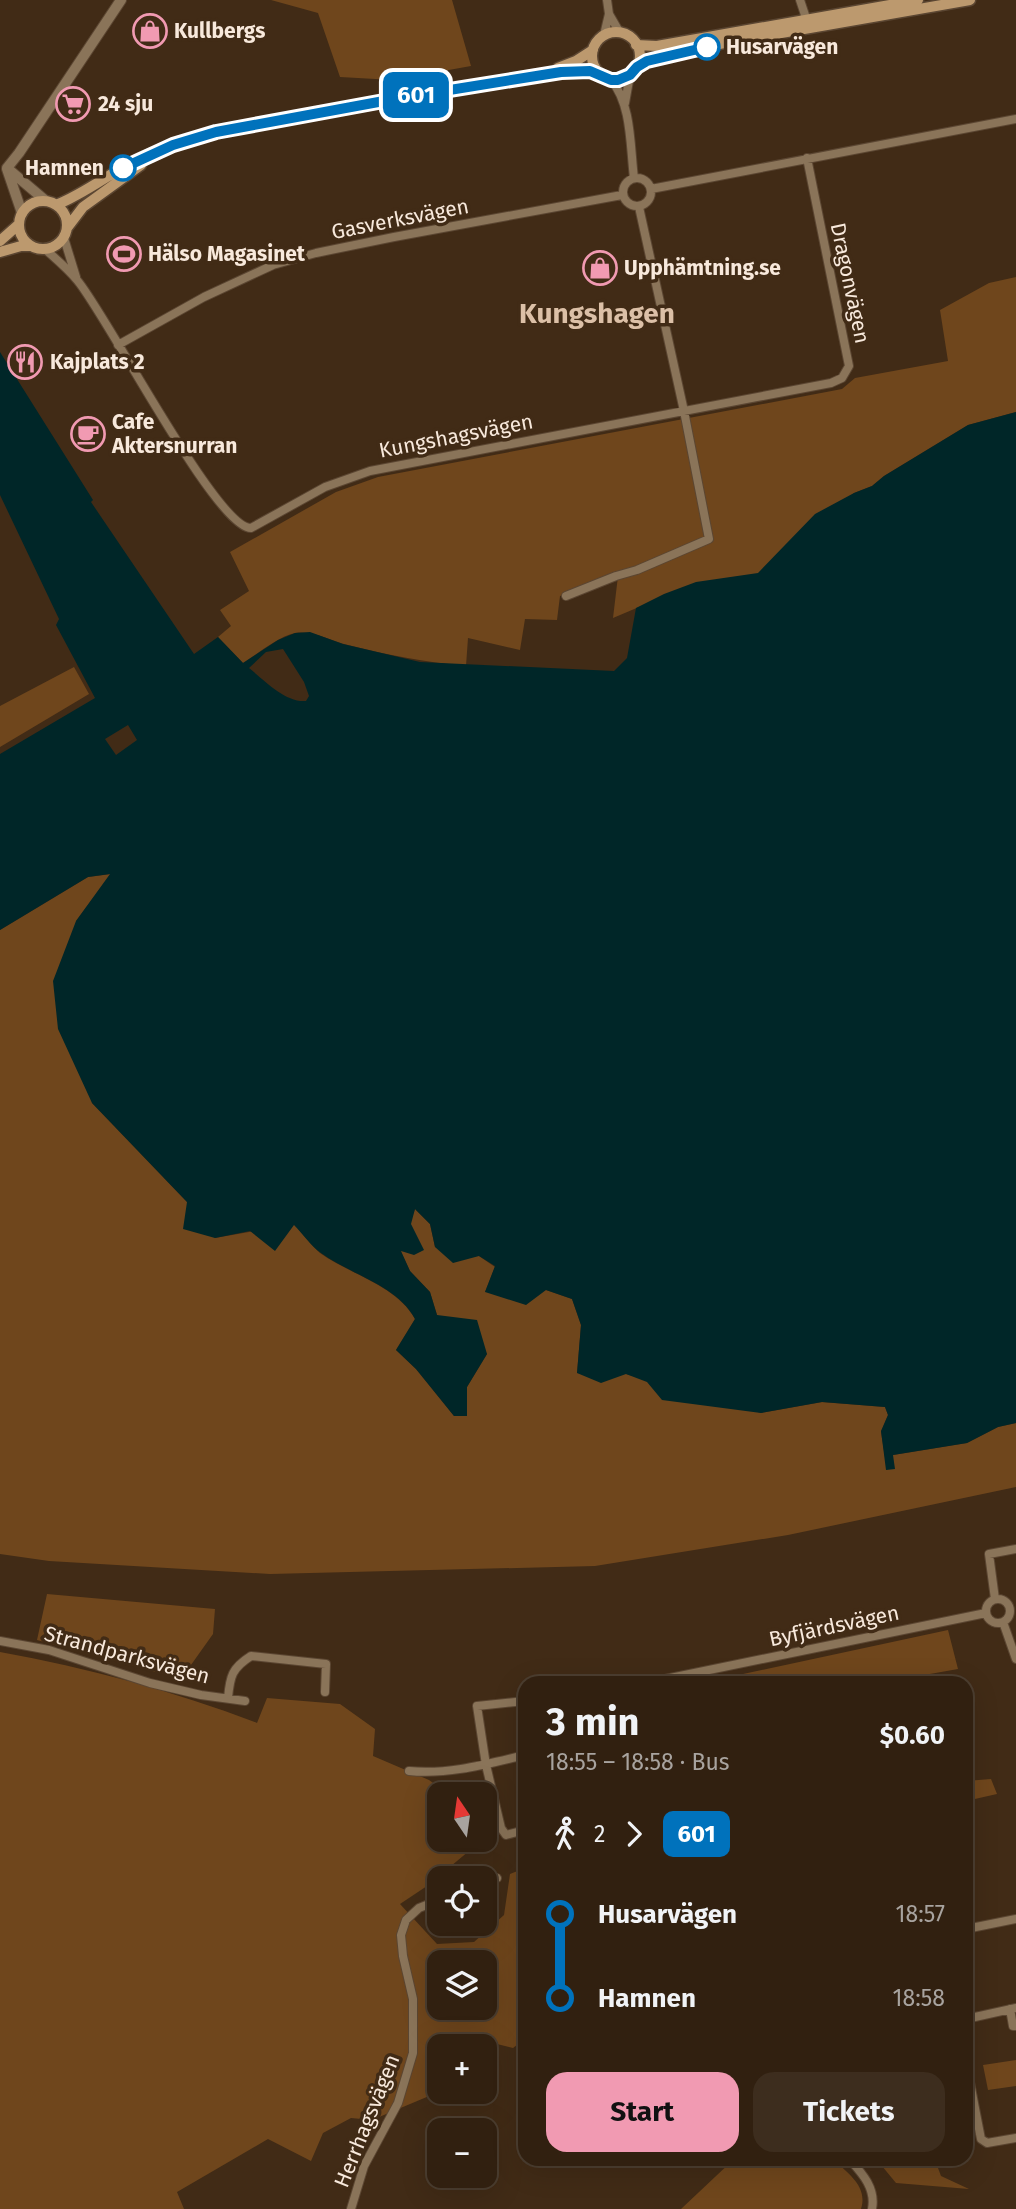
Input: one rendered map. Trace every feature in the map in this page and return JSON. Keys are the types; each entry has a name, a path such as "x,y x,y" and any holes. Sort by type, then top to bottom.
{"main road":[{"path":"636,45 657,46 918,0"},
{"path":"0,241 18,225 22,213 32,203 51,203 76,197 138,160 173,145 216,132 535,75 584,70 598,72 611,80 633,71 647,61 685,50 970,0"},
{"path":"598,72 593,62 593,50 597,41 604,35 620,33 632,39 636,45 639,55 633,71"},
{"path":"535,75 576,61 593,50"},
{"path":"0,252 21,246 46,250 56,246 83,207 100,192 173,145"},
{"path":"51,203 65,215 65,233"},
{"path":"18,225 21,237 30,246"}],"street":[{"path":"3,170 19,153 121,0"},
{"path":"604,35 609,14 607,0"},
{"path":"797,31 805,15 800,1"},
{"path":"786,22 796,13 800,1"},
{"path":"609,14 620,33"},
{"path":"625,106 633,71"},
{"path":"611,80 619,90 625,106 634,178"},
{"path":"651,189 1016,118"},
{"name":"Dragonvägen","path":"684,411 831,383 842,378 849,366 807,158"},
{"path":"3,170 51,203"},
{"path":"3,170 22,213"},
{"path":"634,178 646,181 651,189 650,198 639,206 627,203 622,195 626,183 634,178"},
{"name":"Gasverksvägen","path":"118,345 204,297 273,265 381,240 622,195"},
{"path":"566,596 637,570 709,539 639,206"},
{"path":"65,233 77,280"},
{"path":"46,250 77,280 118,345"},
{"name":"Kungshagsvägen","path":"118,345 211,493 246,528 251,528 325,487 370,471 684,411"},
{"path":"995,1599 989,1554 1016,1549"},
{"path":"995,1599 1005,1601 1013,1608 1003,1622 993,1622 986,1613 988,1603 995,1599"},
{"name":"Byfjärdsvägen","path":"705,1676 986,1613"},
{"path":"1003,1622 1016,1658"},
{"name":"Strandparksvägen","path":"0,1641 49,1650 150,1683 201,1695 245,1700"},
{"path":"228,1698 230,1677 239,1665 251,1656 326,1664 325,1692"},
{"path":"518,1702 477,1706 486,1765 501,1828 506,1835 518,1832"},
{"path":"409,1772 430,1773 486,1765 518,1757"},
{"name":"Herrhagsvägen","path":"351,2209 364,2166 397,2103 413,2053 413,1999 401,1935 406,1920 427,1905"},
{"path":"973,1928 1016,1919"},
{"path":"973,2018 1013,2009 1013,2026 1016,2026"},
{"path":"973,2098 981,2139 987,2143 1016,2138"},
{"path":"856,2166 871,2189 874,2201 872,2209"}],"shaded area":[{"path":"271,0 452,0 471,66 393,80 340,77 318,13"},
{"path":"1016,277 1016,412 968,425 872,486 854,493 762,578 639,607 613,618 618,576 560,596 557,620 525,619 520,650 468,638 466,666 392,655 302,632 281,638 243,663 218,637 231,626 220,610 249,591 230,552 336,492 378,477 842,389 855,378 948,361 940,310 989,283"},
{"path":"74,667 89,694 0,747 0,706"},
{"path":"111,874 76,921 92,1103 187,1202 215,1238 294,1224 320,1253 396,1297 415,1319 396,1350 416,1369 454,1416 467,1416 467,1387 487,1354 437,1315 430,1292 410,1271 400,1250 415,1209 430,1224 435,1247 479,1256 495,1267 485,1292 546,1290 572,1299 581,1325 577,1373 626,1374 761,1413 822,1402 885,1407 888,1415 881,1432 887,1470 893,1455 967,1443 998,1427 1016,1423 1016,1487 788,1535 595,1566 270,1574 49,1561 0,1554 0,930 88,877"},
{"path":"47,1594 215,1609 213,1634 181,1679 37,1640"},
{"path":"948,1630 958,1669 919,1676 734,1676"},
{"path":"0,1652 66,1665 130,1682 257,1723 267,1698 340,1704 375,1729 373,1756 432,1782 427,1782 427,1852 468,1852 451,1866 427,1866 427,1886 400,1904 437,1944 474,1942 481,1936 497,1936 497,1921 504,1915 510,1874 518,1871 518,2044 513,2048 497,2044 497,2034 427,2034 427,2097 372,2120 351,2118 323,2133 311,2161 268,2139 177,2192 184,2209 0,2209"},
{"path":"991,1779 997,1794 973,1799 973,1780"},
{"path":"1016,2060 1016,2086 988,2090 983,2065"},
{"path":"727,2166 840,2166 856,2182 862,2194 861,2209 681,2209"},
{"path":"882,2166 937,2166 941,2176 969,2189 896,2183"}],"water":[{"path":"0,352 93,500 91,502 194,654 218,637 243,663 278,640 295,633 310,632 343,644 420,662 614,671 627,658 636,608 696,582 758,573 815,514 872,486 968,425 1016,412 1016,1423 998,1427 967,1443 893,1455 895,1469 886,1470 881,1431 888,1415 885,1407 822,1402 761,1413 662,1400 647,1382 626,1374 601,1383 577,1373 581,1325 572,1299 546,1290 526,1305 485,1292 495,1266 479,1256 453,1263 435,1247 430,1224 415,1209 411,1224 424,1250 414,1255 401,1251 410,1271 430,1292 437,1315 477,1320 487,1354 467,1387 467,1416 454,1416 416,1369 396,1350 415,1319 407,1307 385,1289 321,1253 294,1225 275,1251 250,1231 215,1238 183,1229 187,1202 92,1103 58,1029 53,981 76,921 110,874 88,877 0,930 0,754 95,698 56,625 59,619 0,495","holes":["283,649 304,682 309,696 306,701 283,695 249,668 266,652","128,725 137,740 116,755 105,739"]}],"bus line":[{"name":"601","path":"123,168 173,145 248,125 535,75 584,70 618,80 630,75 647,61 707,47"}],"place":[{"name":"Kullbergs","path":"150,31"},
{"name":"Husarvägen","path":"707,47"},
{"name":"24 sju","path":"73,104"},
{"name":"Hamnen","path":"123,168"},
{"name":"Hälso Magasinet","path":"124,254"},
{"name":"Upphämtning.se","path":"600,268"},
{"name":"Kajplats 2","path":"25,362"},
{"name":"Cafe Aktersnurran","path":"88,434"}],"district":[{"name":"Kungshagen","path":"597,313"}]}
